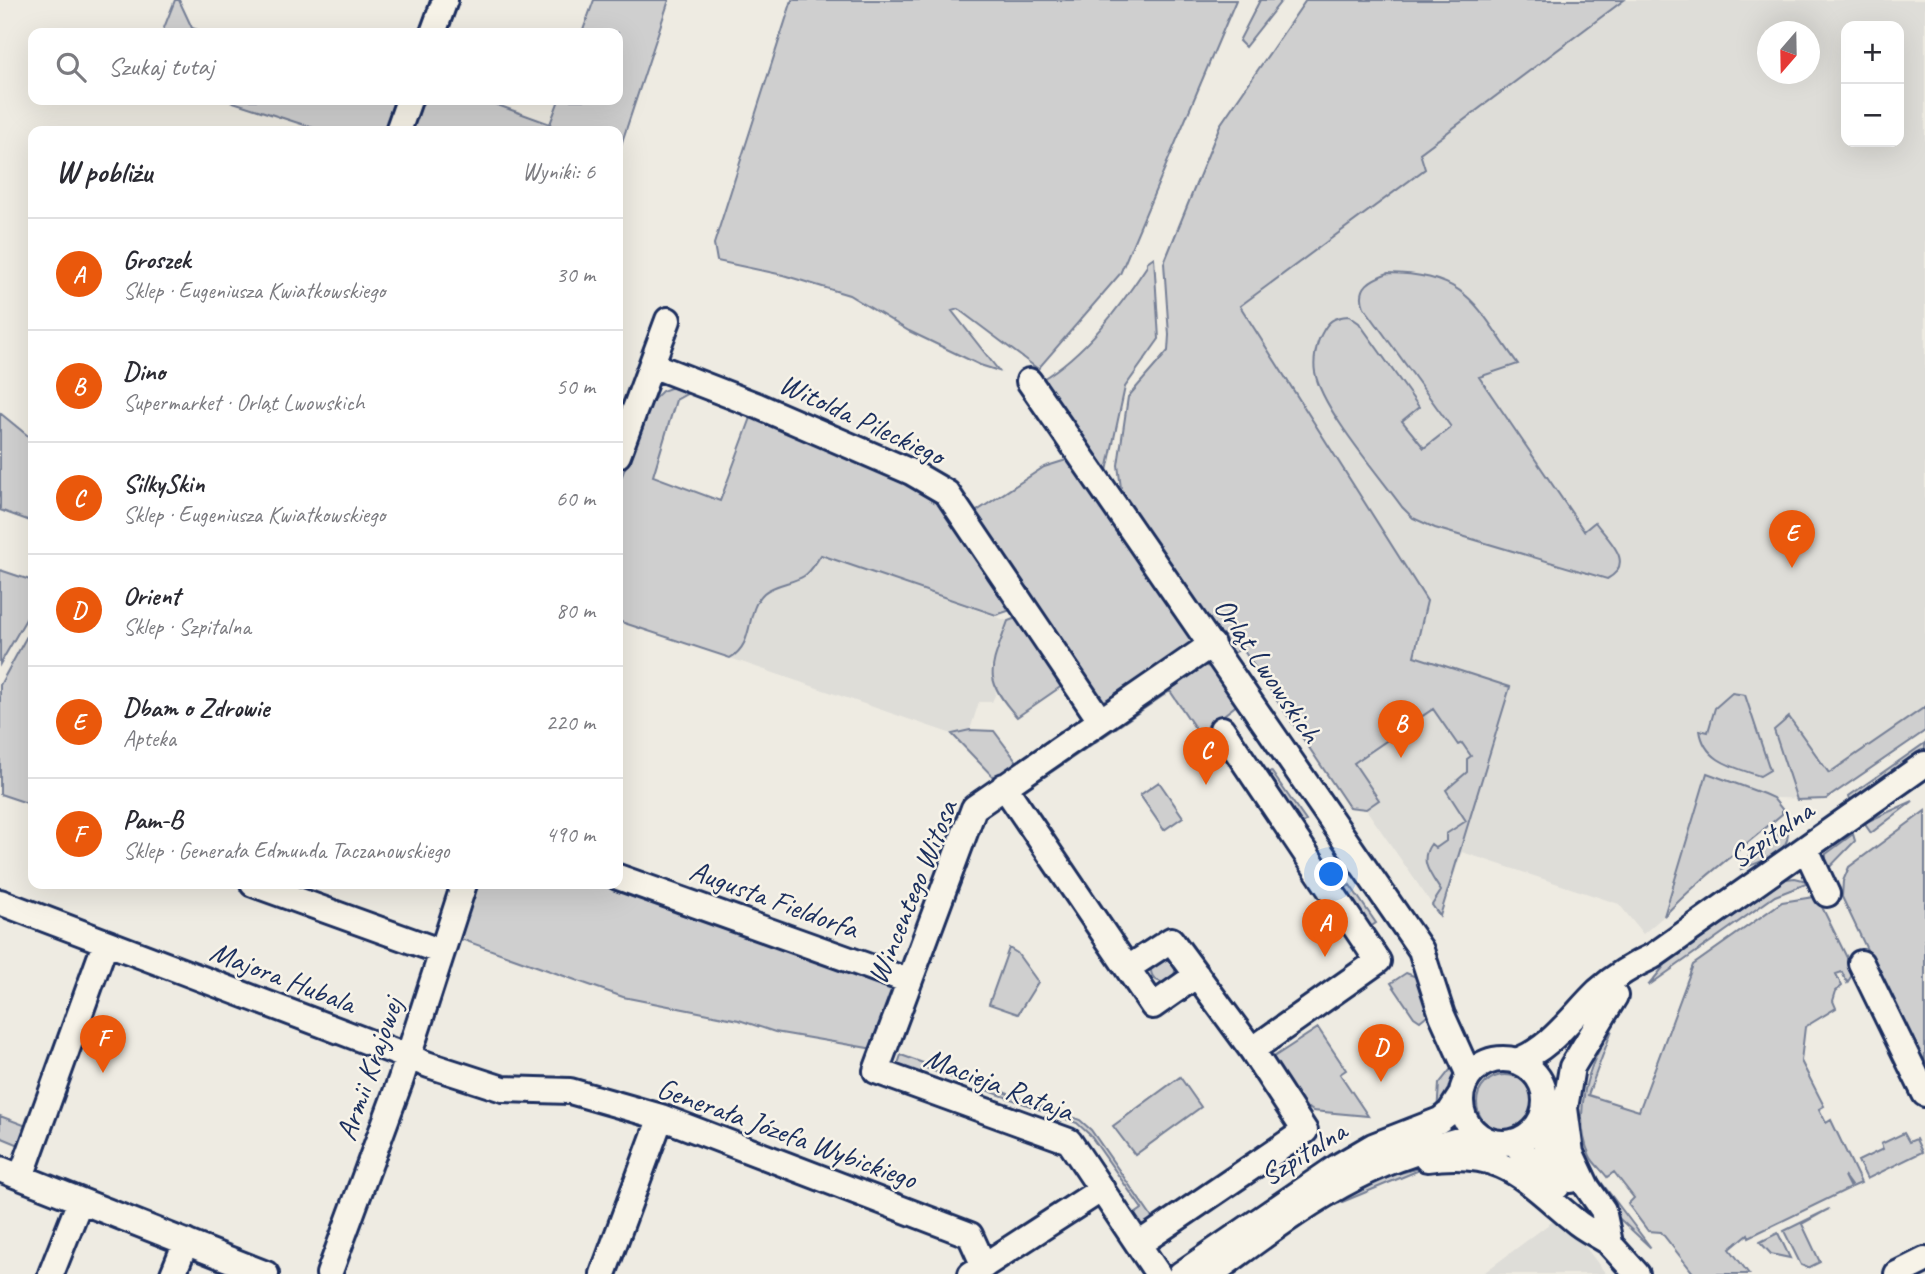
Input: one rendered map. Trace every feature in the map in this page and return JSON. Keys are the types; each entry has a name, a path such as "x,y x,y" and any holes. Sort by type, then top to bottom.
{"street":[{"path":"435,28 445,0"},
{"path":"400,126 407,105"},
{"path":"623,442 668,320"},
{"name":"Witolda Pileckiego","path":"652,365 758,406 911,472 947,494 1100,720"},
{"name":"Orląt Lwowskich","path":"1029,381 1421,950 1465,1085"},
{"name":"Wincentego Witosa","path":"876,1071 974,807 1212,644"},
{"path":"1222,730 1378,961 1252,1050"},
{"name":"Szpitalna","path":"1505,1060 1536,1052 1599,990 1632,965 1653,956 1925,764"},
{"path":"1004,786 1153,1006 1197,975"},
{"path":"1806,849 1827,894"},
{"name":"Augusta Fieldorfa","path":"623,879 909,981"},
{"path":"267,889 442,952"},
{"name":"Armii Krajowej","path":"329,1274 408,1058 462,889"},
{"name":"Majora Hubala","path":"0,902 408,1058 503,1089 548,1090"},
{"path":"1128,968 1171,940 1252,1050 1305,1131 1139,1244"},
{"path":"105,944 11,1173 266,1274"},
{"name":"Szpitalna","path":"1544,1109 1548,1080 1556,1061 1586,1024 1639,976 1653,956"},
{"path":"1861,963 1925,1094"},
{"path":"1610,1243 1603,1210 1587,1187 1571,1153 1565,1108 1572,1067 1615,996"},
{"name":"Orląt Lwowskich","path":"1439,1003 1476,1046 1505,1060"},
{"path":"1544,1109 1536,1128 1513,1143 1501,1144 1477,1135 1463,1115 1465,1085 1505,1060 1528,1067 1538,1076 1544,1109 1546,1143 1589,1205 1610,1243"},
{"name":"Macieja Rataja","path":"876,1071 1069,1141 1158,1274"},
{"name":"Szpitalna","path":"1181,1274 1337,1167 1373,1146 1440,1120 1450,1112 1465,1085"},
{"name":"Generała Józefa Wybickiego","path":"548,1090 569,1091 660,1117 970,1235 977,1270"},
{"path":"603,1274 660,1117"},
{"name":"Szpitalna","path":"1211,1274 1315,1201 1385,1164 1440,1143 1477,1135"},
{"path":"1513,1143 1637,1274"},
{"path":"1385,1164 1444,1157 1484,1160 1522,1175 1575,1221 1610,1243"},
{"path":"977,1270 1102,1189"},
{"path":"51,1274 80,1201"},
{"path":"173,1274 186,1242"},
{"path":"1897,1274 1925,1260"}],"shaded area":[{"path":"175,0 179,0 192,28 164,28"},
{"path":"594,0 669,0 623,139 623,126 406,126 413,105 498,105 550,124 557,105 623,105 623,28 584,28"},
{"path":"792,0 1236,0 1120,274 1038,369 958,309 952,311 999,371 980,365 909,331 849,295 783,275 717,261 714,244"},
{"path":"1260,0 1282,0 1245,47 1239,41"},
{"path":"1306,0 1624,0 1420,153 1425,169 1240,306 1427,601 1414,656 1510,687 1440,916 1432,905 1441,891 1427,868 1426,856 1431,844 1436,848 1446,841 1446,834 1466,821 1446,790 1467,772 1467,759 1471,756 1462,743 1458,745 1433,709 1354,763 1379,800 1366,809 1349,807 1242,648 1231,655 1122,496 1118,465 1128,397 1168,351 1164,263 1220,125"},
{"path":"1624,0 1925,0 1925,731 1826,799 1773,798 1707,773 1664,916 1643,934 1619,904 1462,852 1440,916 1334,763 1414,656 1240,306 1425,168 1419,153"},
{"path":"242,105 403,105 395,126 308,126"},
{"path":"1154,257 1159,339 1125,387 1107,471 1041,380 1072,357 1100,329 1136,282 1147,262"},
{"path":"1388,273 1436,279 1453,287 1467,297 1491,325 1518,364 1479,377 1584,531 1595,522 1613,544 1620,559 1619,566 1607,579 1435,528 1413,518 1352,441 1328,404 1314,368 1316,348 1324,330 1335,319 1349,316 1359,323 1419,407 1402,421 1424,448 1451,427 1364,307 1362,294 1367,284"},
{"path":"673,387 692,391 676,400 653,476 720,501 752,415 909,481 947,511 1013,603 1011,610 996,615 821,555 804,576 764,593 754,609 743,644 730,658 623,623 623,473 651,402 662,391"},
{"path":"0,413 28,436 28,520 0,510"},
{"path":"1076,457 1196,633 1191,646 1109,703 1102,703 972,518 977,511 1044,467"},
{"path":"770,537 1008,621 991,668 996,693 992,702 979,702 970,730 952,734 730,658"},
{"path":"0,570 28,579 28,616 0,664"},
{"path":"1019,617 1069,681 1017,717 998,692 993,672 1008,621"},
{"path":"28,634 28,803 0,794 0,685"},
{"path":"1201,665 1215,668 1238,704 1199,734 1170,691 1021,793 1022,785"},
{"path":"1732,693 1745,695 1770,770 1760,776 1721,761 1707,749 1703,741 1700,730 1708,732 1715,708"},
{"path":"1925,707 1925,731 1826,799 1797,800 1774,730 1789,717 1829,773"},
{"path":"970,730 994,731 1018,763 1032,753 1034,755 997,781 952,734"},
{"path":"1925,743 1925,750 1851,802 1849,796"},
{"path":"1271,771 1306,821 1296,827 1261,777"},
{"path":"1707,773 1773,798 1782,809 1782,814 1706,876 1664,916"},
{"path":"1159,782 1183,817 1164,830 1140,795"},
{"path":"1913,801 1871,833 1864,823"},
{"path":"1925,811 1925,1072 1842,897 1843,881 1849,867"},
{"path":"1787,828 1788,837 1780,850 1765,860 1741,869 1742,862"},
{"path":"1853,834 1855,841 1825,872 1826,854"},
{"path":"1786,879 1811,882 1775,896 1648,986 1665,965"},
{"path":"1350,885 1376,923 1367,929 1341,891"},
{"path":"473,889 622,889 896,988 874,1049 775,1032 739,1020 623,997 455,937"},
{"path":"1820,896 1820,903 1854,972 1847,983 1842,972 1836,974 1842,986 1836,991 1833,1001 1836,1008 1805,1027 1801,1061 1824,1106 1819,1109 1826,1123 1831,1120 1861,1183 1852,1187 1844,1176 1850,1188 1749,1237 1748,1234 1730,1249 1749,1274 1694,1274 1661,1232 1648,1231 1628,1204 1634,1198 1614,1172 1607,1177 1590,1156 1582,1124 1582,1107 1589,1074 1612,1030 1588,1095 1639,1111 1693,965 1782,902"},
{"path":"1009,948 1017,953 1038,982 1018,1014 989,1004"},
{"path":"1163,958 1172,961 1175,970 1172,979 1163,982 1154,979 1151,970 1154,961"},
{"path":"1406,973 1419,978 1431,1012 1420,1021 1414,1017 1391,983"},
{"path":"1318,1028 1346,1070 1340,1074 1368,1116 1313,1111 1309,1108 1300,1114 1266,1062"},
{"path":"901,1055 1080,1120 1091,1130 1157,1225 1143,1227 1132,1216 1142,1209 1090,1135 1077,1123 923,1067 918,1078 896,1070"},
{"path":"1458,1060 1457,1083 1437,1114 1439,1084"},
{"path":"1505,1075 1516,1077 1525,1083 1531,1092 1531,1114 1525,1123 1516,1129 1505,1131 1494,1129 1485,1123 1479,1114 1477,1103 1479,1092 1485,1083 1494,1077"},
{"path":"1180,1077 1201,1107 1135,1155 1113,1126"},
{"path":"0,1116 32,1128 24,1147 0,1137"},
{"path":"1904,1133 1909,1142 1916,1139 1922,1152 1867,1179 1858,1161 1883,1149 1881,1144"},
{"path":"1586,1162 1651,1248 1609,1209"},
{"path":"1434,1164 1330,1207 1363,1183"},
{"path":"1829,1209 1802,1224 1820,1262 1808,1268 1801,1265 1784,1231"},
{"path":"1561,1215 1606,1274 1486,1274 1485,1272"},
{"path":"1778,1233 1790,1258 1771,1254 1760,1242"}],"place":[{"name":"Dbam o Zdrowie","path":"1792,568"},
{"name":"Dino","path":"1401,758"},
{"name":"SilkySkin","path":"1206,785"},
{"name":"Groszek","path":"1325,957"},
{"name":"Pam-B","path":"103,1073"},
{"name":"Orient","path":"1381,1082"}]}
